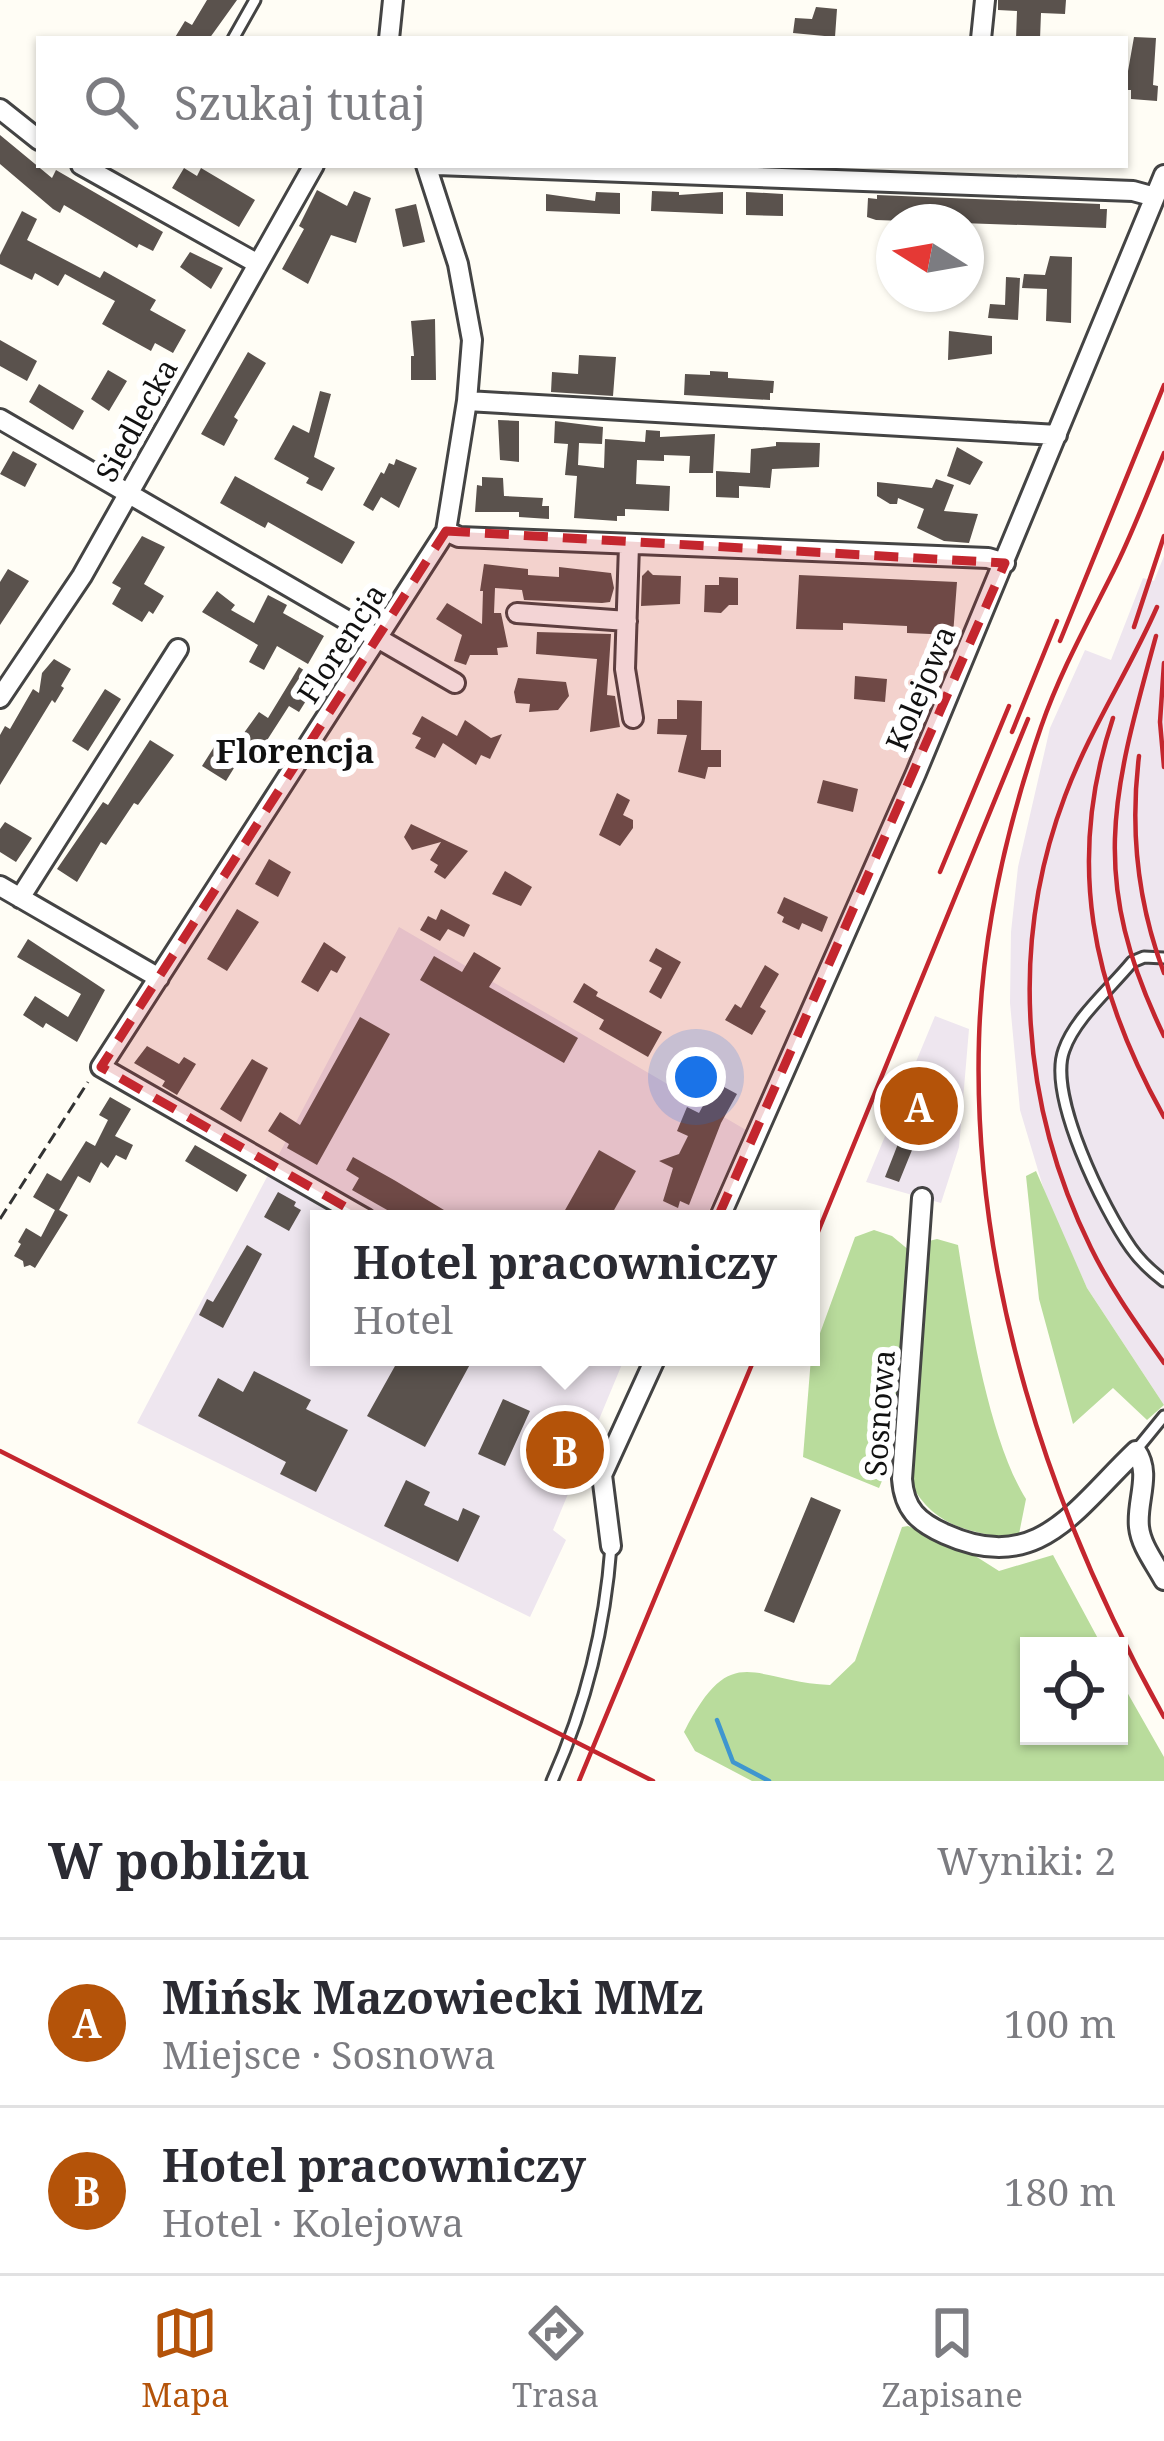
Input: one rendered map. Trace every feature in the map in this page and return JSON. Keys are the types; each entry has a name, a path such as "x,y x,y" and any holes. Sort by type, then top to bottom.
{"street":[{"path":"389,36 393,0"},
{"path":"982,36 985,0"},
{"path":"0,109 36,138"},
{"path":"86,168 258,264"},
{"name":"Siedlecka","path":"0,698 65,603 312,168"},
{"name":"Florencja","path":"101,1067 446,531 472,340 466,293 427,168"},
{"path":"509,168 950,175 1133,190 1155,196"},
{"name":"Kolejowa","path":"723,1210 1005,562 1164,175"},
{"path":"467,400 1058,435"},
{"path":"0,419 454,683"},
{"path":"446,531 459,537 1005,562"},
{"path":"629,545 626,669 633,718"},
{"path":"517,614 627,621"},
{"path":"20,898 178,649"},
{"path":"0,886 159,978"},
{"path":"101,1067 350,1210"},
{"name":"Sosnowa","path":"922,1198 902,1479 903,1496 912,1514 966,1543 996,1549 1025,1546 1067,1519 1136,1451"},
{"path":"611,1546 602,1475 652,1366"},
{"path":"1136,1451 1144,1476 1139,1530 1164,1580"}],"lane":[{"path":"234,36 255,0"},
{"path":"1164,958 1132,962 1067,1042 1059,1077 1064,1102 1119,1227 1142,1262 1164,1280"},
{"path":"1136,1451 1164,1416"},
{"path":"552,1781 585,1699 603,1624 611,1546"}],"path":[{"path":"0,1219 101,1067"}],"highlighted area":[{"path":"446,531 1005,563 671,1324 516,1241 438,1260 101,1067"}],"shaded area":[{"path":"1164,556 1164,1405 1087,1288 1046,1197 1020,1110 1010,1003 1018,867 1050,728 1085,650 1111,660 1143,578 1154,581"},
{"path":"399,927 746,1130 709,1210 310,1210 310,1366 621,1366 553,1530 566,1540 530,1617 137,1423"},
{"path":"935,1016 969,1029 959,1147 941,1203 866,1182"}],"green space":[{"path":"1036,1171 1087,1288 1164,1405 1147,1420 1113,1388 1073,1424 1039,1299 1026,1176"},
{"path":"874,1230 892,1236 910,1251 895,1450 879,1488 803,1457 810,1366 820,1366 820,1333 855,1237"},
{"path":"937,1239 958,1245 991,1411 1026,1499 1018,1539 952,1524 927,1506 907,1476 925,1242"},
{"path":"902,1527 969,1552 999,1571 1053,1555 1097,1637 1020,1637 1020,1745 1128,1745 1128,1694 1164,1757 1164,1781 752,1781 695,1751 684,1732 701,1703 730,1675 745,1672 830,1685 855,1661"}],"building":[{"path":"207,0 237,0 211,36 176,36 185,21 192,25"},
{"path":"998,0 1066,0 1065,14 1041,13 1040,36 1016,36 1017,11 998,10"},
{"path":"816,7 837,9 835,36 793,33 795,18 812,19"},
{"path":"1134,37 1156,38 1153,85 1158,86 1157,101 1131,99 1128,71"},
{"path":"0,135 52,178 56,170 163,232 153,251 139,244 137,248 64,205 60,213 53,209 0,164"},
{"path":"184,168 197,176 201,168 255,200 239,227 172,188"},
{"path":"317,190 347,206 354,191 371,198 356,243 331,235 308,284 282,269 304,229 299,226"},
{"path":"652,191 679,195 723,192 723,214 651,211"},
{"path":"596,192 620,193 620,214 546,211 546,194 595,201"},
{"path":"746,192 783,194 783,216 746,215"},
{"path":"877,195 1100,204 1100,209 1107,209 1106,228 984,224 984,204 876,204 876,220 867,217 868,198 877,199"},
{"path":"416,204 425,242 403,247 395,209"},
{"path":"22,211 37,219 27,240 100,278 104,271 156,300 150,310 186,330 173,353 155,343 151,351 102,324 115,301 65,274 58,286 35,273 32,280 0,264"},
{"path":"190,252 223,268 211,289 180,267"},
{"path":"1050,256 1072,257 1071,323 1046,321 1047,289 1022,288 1024,274 1045,275"},
{"path":"1006,277 1020,278 1018,320 988,318 990,304 1005,305"},
{"path":"435,319 436,380 411,380 411,321"},
{"path":"949,331 992,336 992,354 948,360"},
{"path":"0,340 37,361 27,381 0,366"},
{"path":"248,352 266,363 234,417 238,420 224,446 201,434"},
{"path":"579,355 616,357 613,396 551,392 552,372 578,374"},
{"path":"108,370 127,381 109,411 91,399"},
{"path":"710,371 728,372 728,378 774,381 773,393 770,400 684,395 685,374 710,375"},
{"path":"39,384 84,411 73,430 29,402"},
{"path":"320,391 331,394 314,457 335,468 322,491 306,483 309,478 274,459 293,425 309,433"},
{"path":"498,420 519,421 519,462 500,460"},
{"path":"555,421 603,427 602,444 579,443 578,465 604,468 605,439 645,442 646,430 660,431 660,437 715,434 713,473 689,473 690,456 637,460 636,484 670,486 669,511 625,509 625,516 617,516 617,521 574,518 577,476 565,475 568,444 554,443"},
{"path":"776,442 820,443 819,467 772,469 770,488 739,486 739,498 716,497 716,471 750,473 751,449 776,446"},
{"path":"957,447 983,462 970,485 947,476"},
{"path":"13,451 37,464 25,487 0,474"},
{"path":"396,459 417,468 399,508 381,497 373,511 363,505 381,472"},
{"path":"235,476 355,542 342,564 268,522 265,528 220,503"},
{"path":"482,477 503,478 504,496 543,498 549,519 519,517 519,512 475,512"},
{"path":"936,479 954,485 944,511 978,514 969,543 944,541 917,528 924,509 898,498 897,504 890,504 877,496 877,482 932,488"},
{"path":"142,536 165,547 144,584 164,596 142,622 112,604 121,588 112,583"},
{"path":"484,564 528,569 528,575 559,577 559,567 611,573 614,588 610,602 602,603 524,600 522,590 495,588 494,613 501,613 508,647 497,648 498,655 470,655 466,665 454,661 462,635 436,619 447,603 482,624"},
{"path":"8,569 29,581 0,625 0,582"},
{"path":"648,570 653,575 681,576 680,604 641,606 642,576"},
{"path":"799,575 957,582 953,635 907,633 907,626 843,623 843,630 796,629"},
{"path":"719,577 738,578 738,605 729,605 721,613 704,612 705,585 719,585"},
{"path":"217,591 235,605 231,610 254,623 268,595 287,605 283,613 324,636 308,664 277,646 264,670 249,662 258,645 202,612"},
{"path":"537,632 611,634 607,695 615,696 620,727 590,732 597,659 536,654"},
{"path":"54,659 71,669 64,688 0,785 0,735 5,726 10,729 33,689 39,693 42,673"},
{"path":"299,667 319,680 299,712 289,706 253,762 242,755 226,781 202,766 214,747 228,755 259,712 268,718"},
{"path":"855,676 887,679 885,702 854,699"},
{"path":"518,678 566,682 569,696 558,710 529,712 530,704 516,703"},
{"path":"105,689 121,699 88,751 72,741"},
{"path":"677,700 702,701 701,750 721,750 721,767 708,767 705,779 678,772 687,735 657,734 658,719 677,719"},
{"path":"422,716 457,736 465,720 491,738 502,734 490,759 481,755 476,765 443,743 435,758 415,748 421,738 412,734"},
{"path":"150,740 174,755 106,845 101,842 77,882 57,869 103,802 108,805"},
{"path":"823,780 858,789 853,812 817,803"},
{"path":"617,793 630,800 623,815 633,820 620,846 599,835"},
{"path":"5,822 32,838 16,862 0,852 0,829"},
{"path":"411,824 468,851 445,879 434,872 438,865 430,860 441,842 412,850 404,837"},
{"path":"269,859 291,872 278,897 255,884"},
{"path":"505,871 532,887 521,906 492,894"},
{"path":"784,897 828,917 822,932 802,923 799,930 782,922 784,917 777,913"},
{"path":"237,909 259,922 227,971 207,959"},
{"path":"441,909 470,925 464,937 448,929 440,941 420,930 428,916 436,920"},
{"path":"28,939 105,990 77,1042 23,1015 35,996 68,1017 81,994 17,957"},
{"path":"324,942 346,957 318,992 301,982"},
{"path":"656,948 681,962 661,999 649,992 662,968 649,961"},
{"path":"474,952 501,968 489,987 578,1038 564,1063 420,980 434,956 462,972"},
{"path":"765,965 779,974 760,1007 766,1011 752,1035 725,1020 735,1004 741,1008"},
{"path":"584,983 598,992 596,996 662,1032 648,1057 599,1029 604,1020 573,1002"},
{"path":"360,1017 390,1034 317,1165 268,1131 280,1112 300,1125"},
{"path":"147,1046 179,1064 184,1057 196,1064 177,1095 162,1086 165,1081 134,1063"},
{"path":"252,1059 268,1068 241,1122 220,1109"},
{"path":"924,1066 943,1074 899,1182 885,1177"},
{"path":"724,1087 737,1094 689,1205 680,1201 678,1208 663,1201 673,1168 659,1161 679,1154 688,1136 677,1131 687,1107 699,1113 712,1089 721,1093"},
{"path":"110,1097 131,1109 115,1136 133,1145 126,1160 116,1155 108,1168 101,1162 90,1183 78,1176 59,1210 68,1215 35,1268 24,1267 14,1256 18,1242 26,1228 41,1237 55,1210 33,1197 47,1173 61,1181 86,1141 95,1146 108,1120 99,1115"},
{"path":"195,1145 247,1175 237,1192 185,1161"},
{"path":"599,1150 636,1171 614,1210 565,1210"},
{"path":"353,1157 444,1210 387,1210 352,1190 359,1178 346,1170"},
{"path":"278,1192 301,1210 289,1231 264,1217"},
{"path":"247,1245 262,1254 223,1328 199,1315 207,1299 213,1302"},
{"path":"395,1366 469,1366 425,1447 367,1416"},
{"path":"254,1371 311,1400 306,1409 348,1430 316,1492 280,1474 286,1462 198,1416 218,1378 243,1392"},
{"path":"503,1399 530,1411 505,1466 478,1454"},
{"path":"561,1410 583,1419 572,1444 577,1446 574,1453 582,1457 566,1494 541,1484 557,1446 548,1442"},
{"path":"406,1480 430,1492 424,1505 458,1521 463,1508 480,1516 458,1562 384,1526"},
{"path":"811,1497 841,1510 794,1623 764,1611"}],"waterway":[{"path":"717,1720 733,1762 769,1781"}],"railway":[{"path":"1060,641 1164,385"},
{"path":"1164,453 1121,556 1057,687 1029,764 991,920 979,1039 980,1128 989,1217 1026,1390 1086,1558 1164,1717"},
{"path":"1134,627 1164,536"},
{"path":"1157,607 1065,796 1047,852 1030,967 1037,1082 1067,1194 1107,1278 1164,1363"},
{"path":"1012,732 1057,621"},
{"path":"1156,636 1128,744 1115,837 1124,929 1164,1036"},
{"path":"1164,663 1160,722 1164,767"},
{"path":"940,872 1009,706"},
{"path":"1113,718 1098,771 1091,823 1094,923 1119,1020 1164,1117"},
{"path":"820,1227 1028,719"},
{"path":"1139,756 1138,866 1164,973"},
{"path":"579,1781 751,1366"},
{"path":"0,1451 653,1781"}],"place":[{"name":"Mińsk Mazowiecki MMz","path":"919,1106"},
{"name":"Hotel pracowniczy","path":"565,1450"}],"district":[{"name":"Florencja","path":"295,750"}]}
